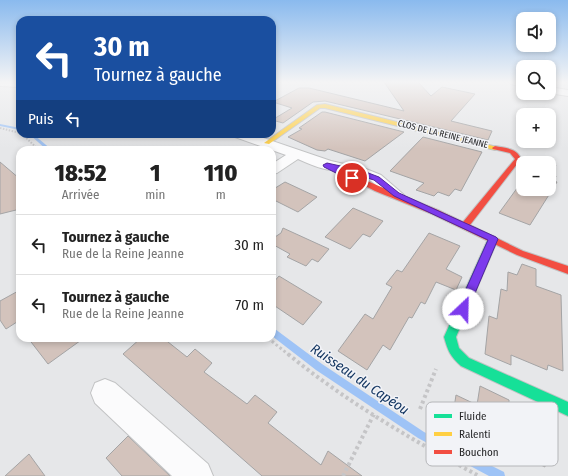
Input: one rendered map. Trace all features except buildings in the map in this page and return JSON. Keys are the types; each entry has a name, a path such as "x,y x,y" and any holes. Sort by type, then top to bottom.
{"street":[{"name":"CLOS DE LA REINE JEANNE","path":"276,137 319,106 325,106 513,152 517,155 518,159 465,226"},
{"path":"252,138 275,146"},
{"name":"CLOS DE LA REINE JEANNE","path":"267,143 274,138"},
{"path":"276,146 327,165 361,172 376,178 396,195 520,252 568,270"},
{"path":"276,167 297,154"},
{"path":"493,239 450,337 454,351 465,362 553,402"},
{"path":"105,393 196,476"},
{"path":"558,404 568,409"}],"path":[{"path":"0,128 16,132"},
{"path":"26,138 35,146"},
{"path":"273,342 306,369 426,448"},
{"path":"420,409 438,364 454,351"},
{"path":"343,476 374,414"},
{"path":"460,466 479,476"}],"waterway":[{"name":"Ruisseau du Capéou","path":"0,125 16,128"},
{"name":"Ruisseau du Capéou","path":"36,138 45,146"},
{"name":"Ruisseau du Capéou","path":"276,334 319,367 426,438"},
{"name":"Ruisseau du Capéou","path":"481,466 500,476"}],"traffic: fast":[{"path":"493,239 450,337 454,351 465,362 553,402"},
{"path":"558,404 568,409"}],"traffic: slow":[{"path":"276,137 319,106 325,106 495,148"},
{"path":"267,143 274,138"}],"traffic: jam":[{"path":"465,226 518,159 512,152 495,148"},
{"path":"327,165 378,189 435,212 520,253 568,270"}],"route":[{"path":"352,178 327,165 361,172 376,178 396,195 493,239 463,309"}]}
